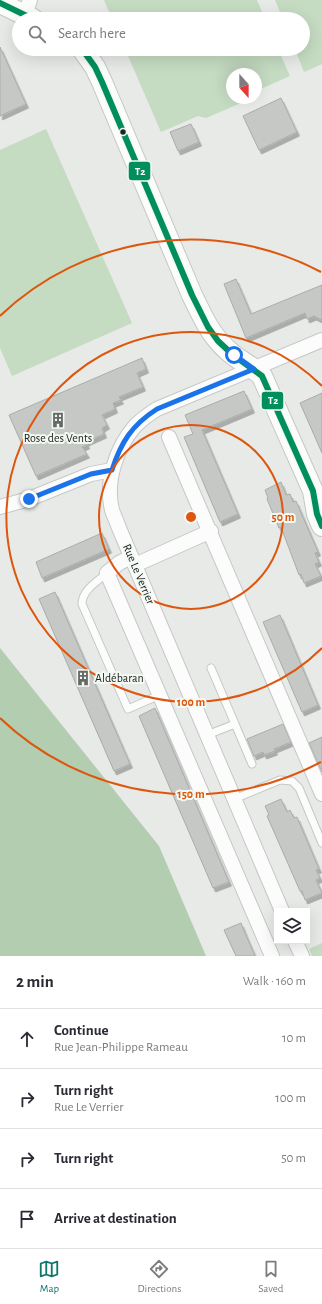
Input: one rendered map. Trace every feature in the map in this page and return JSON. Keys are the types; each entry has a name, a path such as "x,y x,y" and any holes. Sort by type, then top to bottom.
{"street":[{"path":"0,3 29,11"},
{"path":"87,56 95,67 102,82 192,295 208,326 223,346 262,376 318,493 317,514 322,526"},
{"name":"Rue Le Verrier","path":"281,908 112,511 110,497 112,470 120,448 135,426 145,417 157,409 322,340"},
{"path":"169,437 211,531 322,794"},
{"path":"0,507 29,499 91,474 112,470"},
{"path":"211,531 133,561 119,563 107,573 272,956"},
{"path":"296,944 302,956"}],"lane":[{"path":"107,573 84,593 82,604 128,709 160,695"},
{"path":"211,668 252,764"},
{"path":"207,735 235,724"},
{"path":"234,799 280,780 292,781 299,788 322,843"}],"green space":[{"path":"104,0 257,0 262,12 109,12"},
{"path":"275,0 322,0 322,64 304,72 298,56 310,56 310,12 280,12"},
{"path":"128,56 281,56 290,76 262,88 262,68 226,68 226,104 239,104 206,118 198,116 161,132"},
{"path":"46,129 132,323 12,376 0,348 0,150"},
{"path":"0,648 159,846 206,956 0,956"},
{"path":"322,943 322,956 312,956 309,949"}],"building":[{"path":"0,47 26,104 0,116"},
{"path":"281,98 297,132 259,150 243,116"},
{"path":"191,124 199,142 178,151 170,132"},
{"path":"236,279 251,314 322,285 322,320 314,316 307,319 305,313 246,338 224,284"},
{"name":"Rose des Vents","path":"142,358 146,369 137,373 143,387 119,397 121,400 113,403 115,409 102,415 107,425 102,428 104,434 86,442 87,445 82,447 87,454 36,476 9,415"},
{"path":"244,391 252,409 202,430 238,514 220,522 184,437 193,434 185,415"},
{"path":"322,393 322,453 300,403"},
{"path":"281,482 286,495 290,494 293,502 296,501 318,552 315,553 319,562 315,564 321,576 304,583 301,574 299,575 281,527 279,528 267,499 265,490"},
{"path":"102,533 109,549 42,578 36,562"},
{"name":"Aldébaran","path":"55,592 130,764 114,771 39,599"},
{"path":"280,615 318,705 302,712 263,622"},
{"path":"155,708 229,882 213,888 139,716"},
{"path":"283,724 291,742 274,749 275,751 264,755 263,752 254,756 247,739"},
{"path":"322,737 322,772 309,743"},
{"path":"281,799 287,812 290,810 294,818 297,817 319,869 316,870 320,878 316,880 322,893 305,900 267,816 269,815 265,806"},
{"path":"241,923 255,956 236,956 224,930"}],"transit line":[{"name":"T2","path":"0,3 19,12"},
{"name":"T2","path":"87,56 95,67 102,82 192,295 208,327 218,341 232,354 262,376 313,491 317,514 322,526"}],"place":[{"name":"Rose des Vents","path":"58,420"},
{"name":"Aldébaran","path":"83,678"}],"route":[{"path":"29,499 91,474 112,470 120,448 127,436 145,417 157,409 236,375 254,369 234,355"}]}
